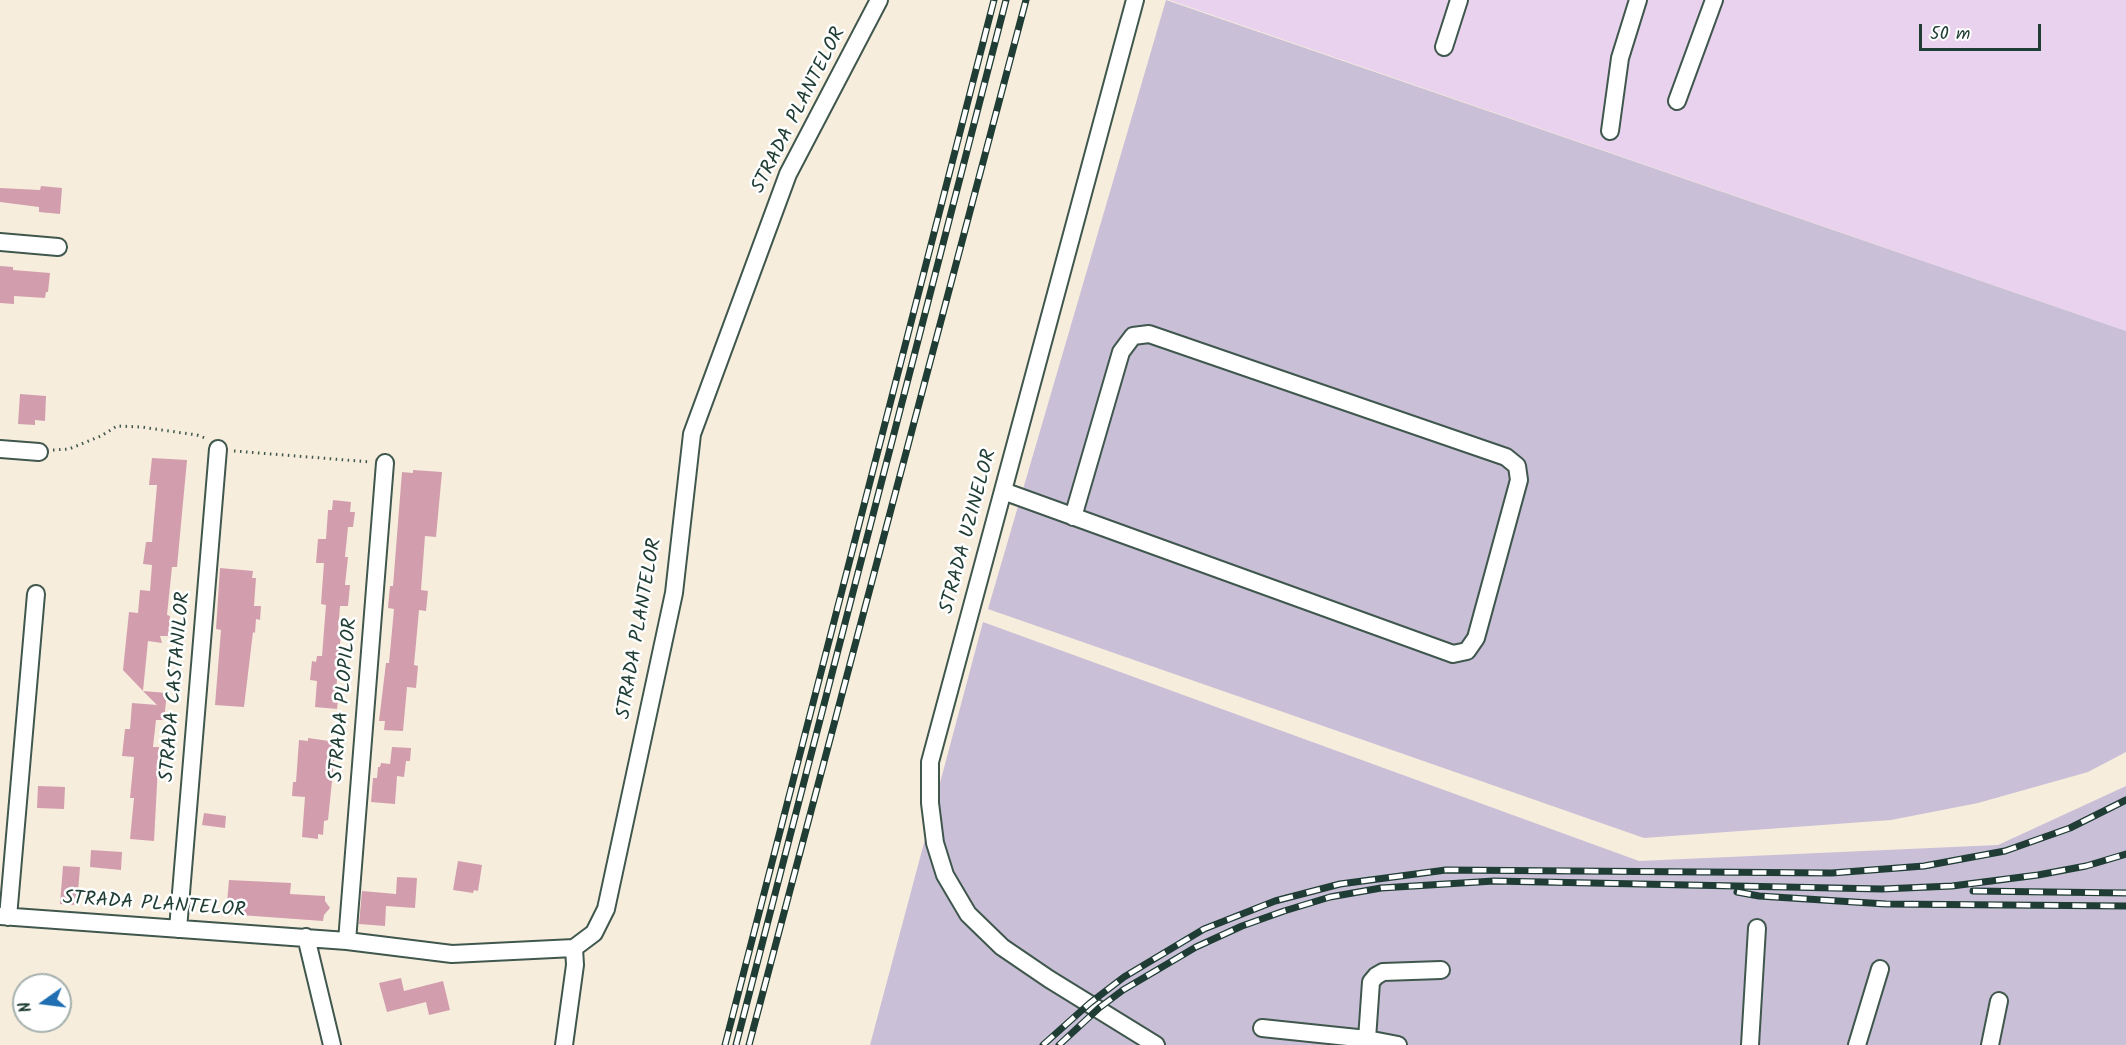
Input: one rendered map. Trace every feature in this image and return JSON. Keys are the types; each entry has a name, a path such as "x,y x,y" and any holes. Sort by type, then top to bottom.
{"street":[{"name":"STRADA PLANTELOR","path":"4,917 306,937 452,954 574,948 594,933 606,909 674,593 692,434 788,174 879,0"},
{"name":"STRADA UZINELOR","path":"1135,0 930,762 930,803 935,843 945,875 968,914 1002,947 1156,1045"},
{"path":"1444,47 1460,0"},
{"path":"1610,131 1620,58 1638,0"},
{"path":"1677,101 1714,0"},
{"path":"0,242 58,247"},
{"path":"1003,491 1073,517 1453,654 1467,651 1476,638 1519,480 1517,466 1506,457 1149,334 1133,336 1121,352 1073,517"},
{"path":"0,449 39,452"},
{"name":"STRADA CASTANILOR","path":"178,929 218,449"},
{"name":"STRADA PLOPILOR","path":"347,941 385,463"},
{"path":"4,917 36,594"},
{"path":"1750,1045 1757,928"},
{"path":"306,937 332,1045"},
{"path":"564,1045 574,948"},
{"path":"1857,1045 1880,969"},
{"path":"1367,1039 1371,982 1376,976 1383,972 1442,970"},
{"path":"1990,1045 2000,1001"},
{"path":"1262,1028 1367,1039 1398,1045"}],"shaded area":[{"path":"1166,0 2126,331 2126,752 2088,772 1978,803 1891,820 1644,838 988,609"},
{"path":"1169,0 2126,0 2126,331"},
{"path":"983,622 1639,861 1998,845 2126,786 2126,1045 870,1045"}],"building":[{"path":"41,186 62,188 60,214 39,212 39,207 0,202 0,188 40,190"},
{"path":"0,266 13,267 13,270 50,273 45,298 14,296 14,304 0,303"},
{"path":"20,394 46,396 45,421 35,420 35,425 18,424"},
{"path":"152,458 187,460 177,567 172,567 167,615 170,616 168,636 160,636 162,643 148,641 143,691 123,670 129,612 138,613 140,590 150,591 152,565 143,564 146,542 152,542 157,485 149,485"},
{"path":"413,470 442,472 436,537 425,536 421,590 428,591 426,611 419,610 414,665 418,666 416,688 407,687 403,731 384,730 385,721 379,721 386,663 389,663 394,609 388,608 390,586 393,586 402,472 413,473"},
{"path":"333,500 351,502 350,512 355,512 353,527 348,527 345,557 348,557 345,585 350,585 348,606 340,606 337,709 315,707 317,681 310,680 312,661 316,662 317,656 322,656 326,605 321,604 324,563 316,563 318,539 326,539 328,510 332,510"},
{"path":"220,568 253,571 252,578 256,578 254,606 261,606 260,620 256,619 255,633 253,632 244,707 215,705 221,630 216,629"},
{"path":"143,691 167,693 164,720 156,720 153,747 159,747 154,841 130,839 134,798 130,798 134,757 122,756 125,729 130,729 132,703 157,705"},
{"path":"308,738 336,742 328,820 324,821 323,835 318,834 318,839 302,837 305,797 292,796 293,782 296,782 299,740 308,741"},
{"path":"392,747 411,748 410,761 406,761 404,777 397,776 395,804 371,802 373,778 377,778 378,767 381,763 390,764"},
{"path":"38,786 65,787 64,809 37,808"},
{"path":"204,813 226,816 225,828 202,825"},
{"path":"91,850 122,852 121,870 90,867"},
{"path":"458,861 482,865 478,891 474,890 473,893 453,890"},
{"path":"63,866 80,867 77,905 60,904"},
{"path":"397,877 417,878 415,908 386,906 385,926 359,924 362,891 396,894"},
{"path":"229,880 291,883 290,894 325,896 325,901 330,908 324,915 323,921 226,914"},
{"path":"401,978 404,991 443,981 450,1010 429,1015 426,1002 387,1012 379,983"}],"railway":[{"path":"725,1045 994,0"},
{"path":"736,1045 1006,0"},
{"path":"749,1045 1026,0"},
{"path":"1043,1045 1090,1003 1124,977 1204,929 1275,901 1340,884 1446,870 1832,873 1924,866 2005,851 2070,828 2126,800"},
{"path":"1059,1045 1099,1008 1123,990 1196,947 1242,926 1330,897 1381,888 1494,881 1882,889 1952,886 2038,875 2086,866 2126,854"},
{"path":"1973,891 2126,893"},
{"path":"1737,892 1759,896 1886,904 2126,906"}]}
